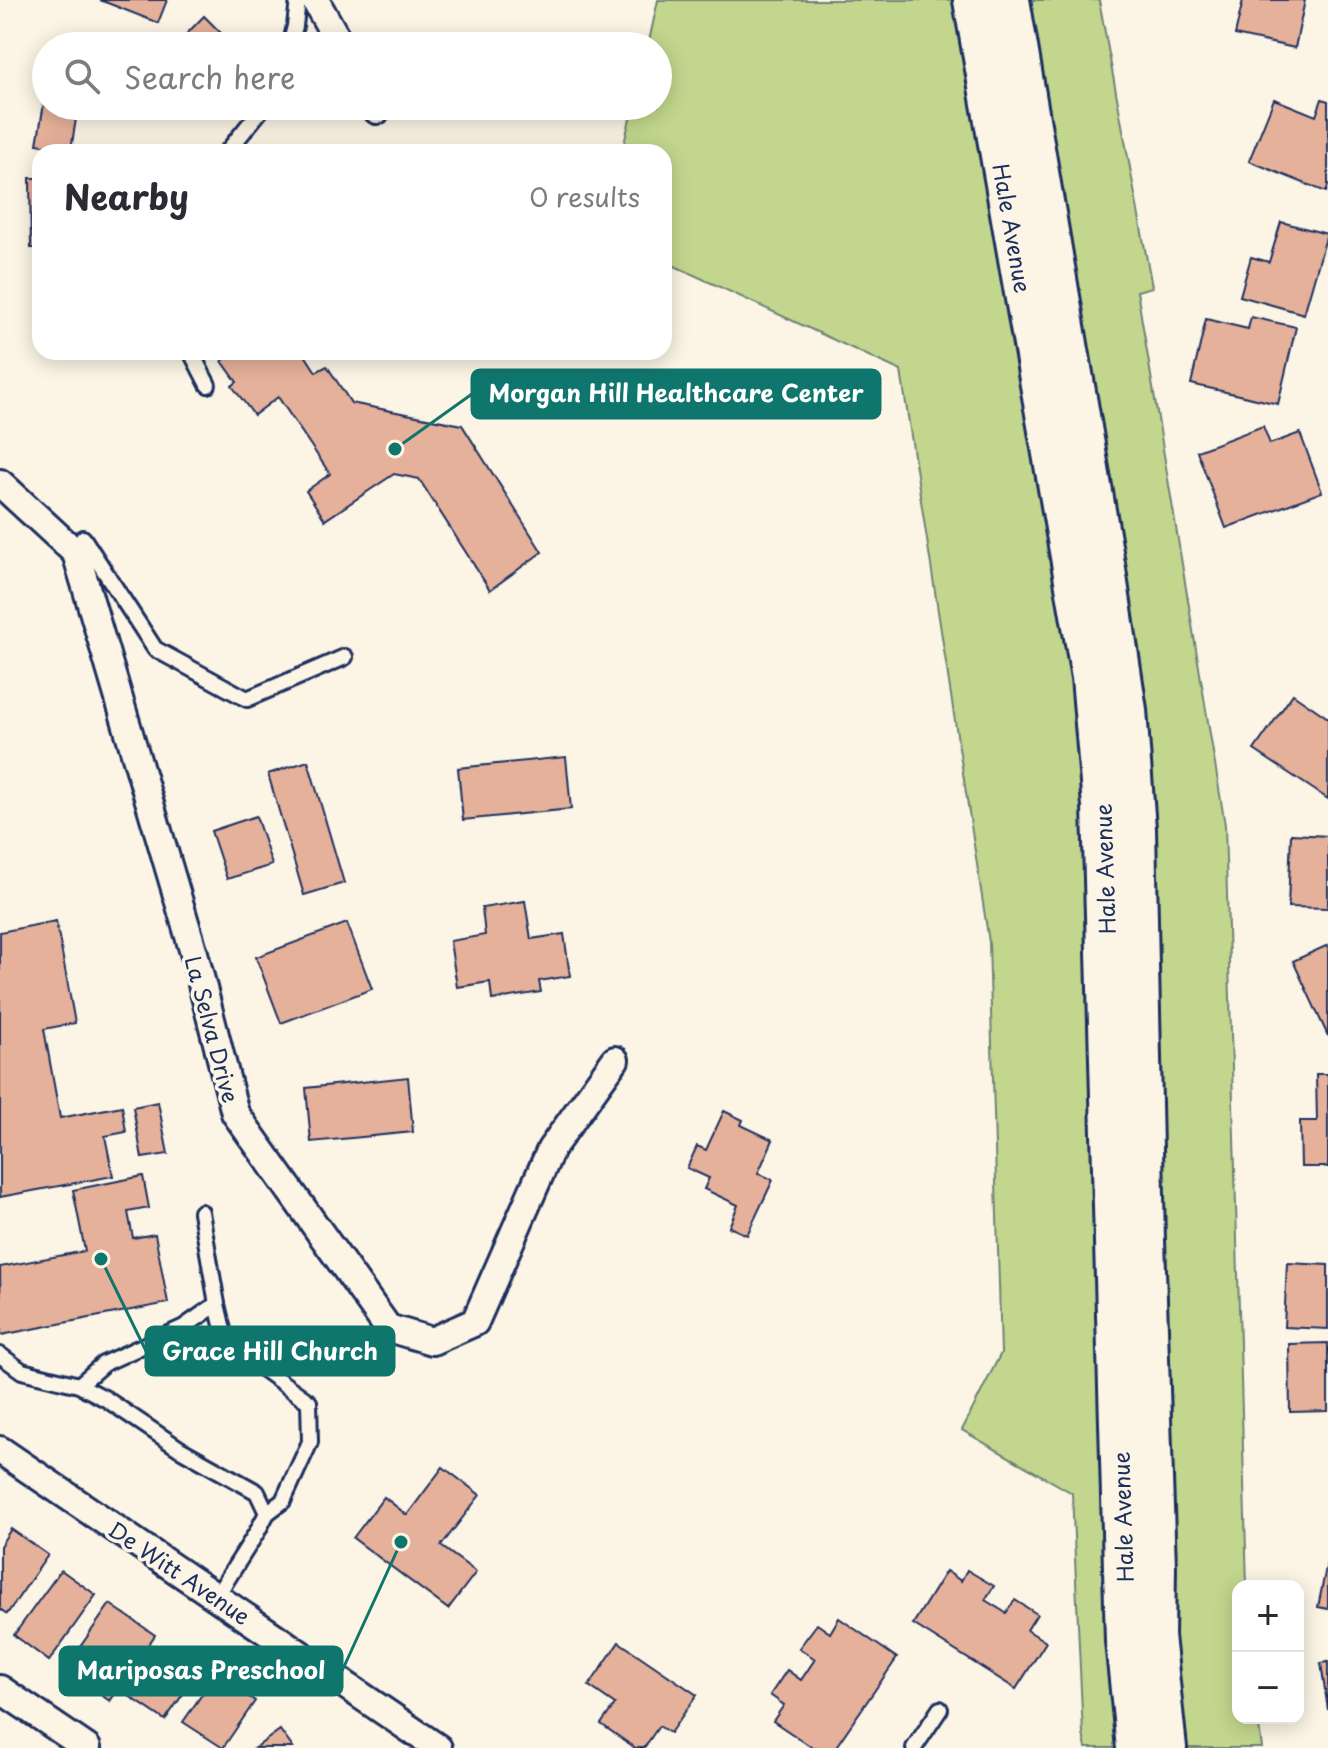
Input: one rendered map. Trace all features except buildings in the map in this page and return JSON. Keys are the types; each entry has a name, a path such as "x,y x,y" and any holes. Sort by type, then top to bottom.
{"main road":[{"name":"Hale Avenue","path":"973,0 1091,677 1102,806 1125,1627 1136,1748"},
{"name":"Hale Avenue","path":"1010,0 1127,710 1136,829 1156,1567 1155,1636 1167,1748"}],"street":[{"path":"315,0 333,32"},
{"name":"La Selva Drive","path":"0,483 76,553 194,953 235,1113 388,1328 432,1341 475,1322 551,1149 615,1060"},
{"name":"De Witt Avenue","path":"0,1450 438,1748"},
{"path":"0,1689 87,1748"}],"lane":[{"path":"294,32 298,0"},
{"path":"233,144 253,120"},
{"path":"195,360 208,385"},
{"path":"83,538 155,649 247,699 345,657"},
{"path":"201,1212 225,1338 309,1402 310,1442 283,1501 267,1513 216,1597"},
{"path":"79,1385 103,1364 184,1327 217,1304"},
{"path":"0,1355 22,1371 79,1385 106,1399 180,1449 257,1492 267,1513"},
{"path":"914,1748 940,1709"}],"green space":[{"path":"658,0 1099,0 1152,287 1137,291 1225,825 1247,1580 1232,1580 1232,1724 1259,1724 1262,1748 1086,1748 1072,1493 962,1430 1001,1353 989,942 901,371 672,265 672,144 624,144 630,120 672,120 672,32 651,32"}],"place":[{"name":"Morgan Hill Healthcare Center","path":"395,449"},
{"name":"Grace Hill Church","path":"101,1259"},
{"name":"Mariposas Preschool","path":"401,1542"}]}
